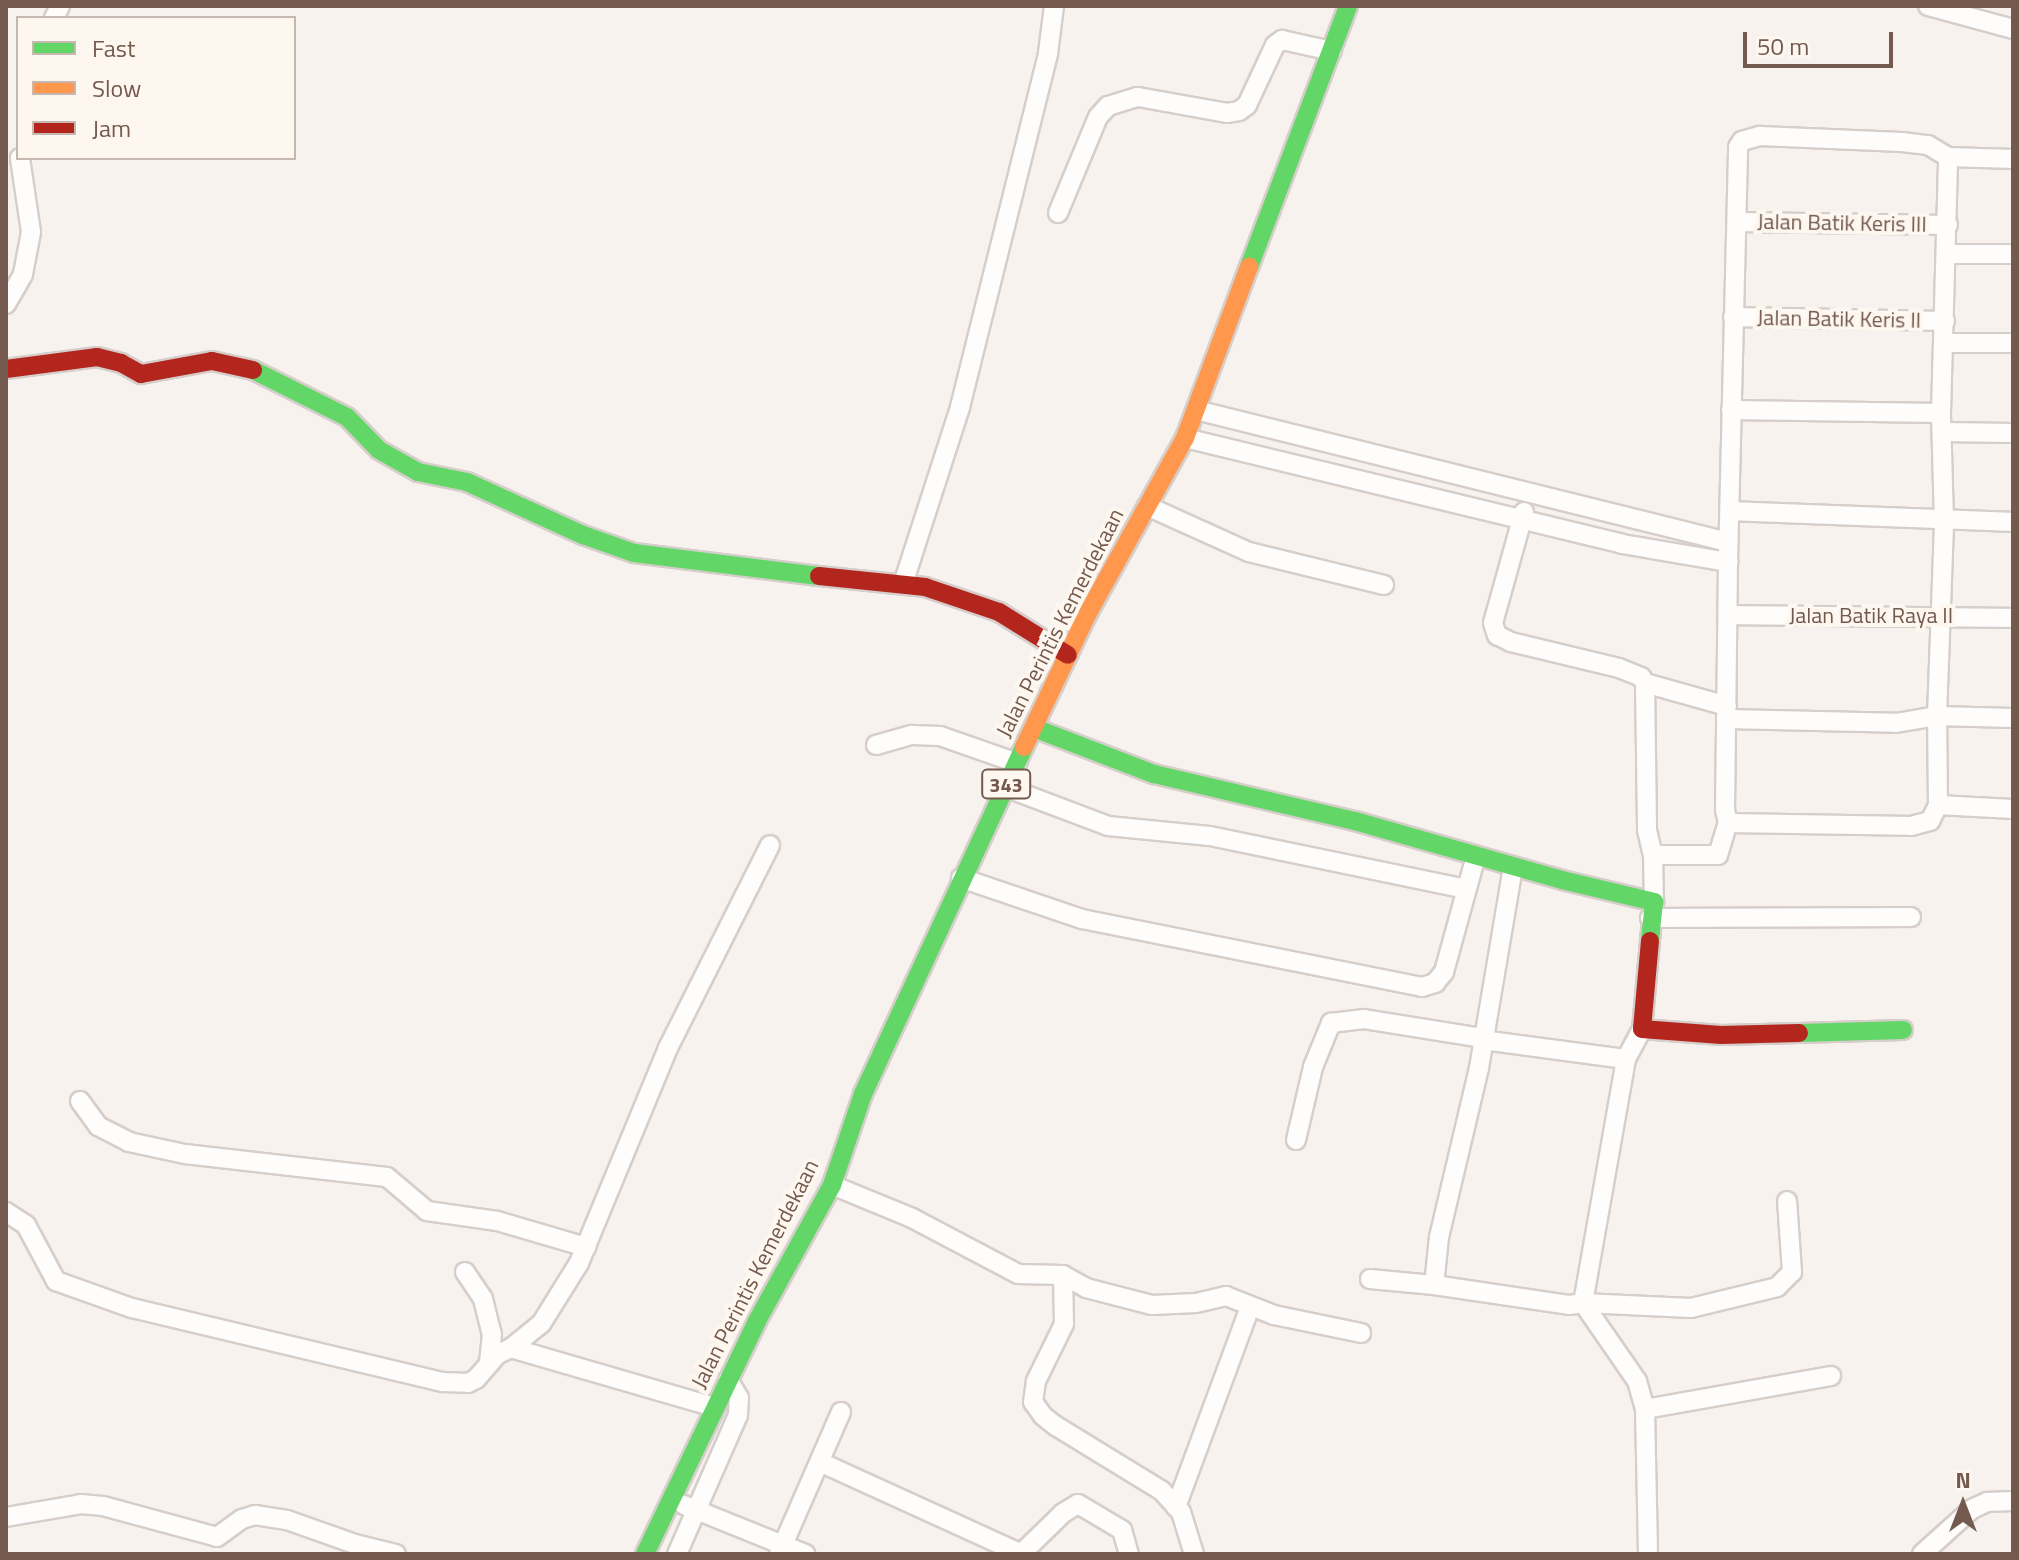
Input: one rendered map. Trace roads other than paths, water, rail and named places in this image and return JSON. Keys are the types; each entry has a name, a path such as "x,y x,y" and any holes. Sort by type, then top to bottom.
{"street":[{"path":"903,584 960,407 1048,53 1054,6"},
{"name":"Jalan Perintis Kemerdekaan","path":"645,1554 714,1407 832,1185 863,1094 961,878 1068,655 1185,438 1348,6"},
{"path":"1928,6 1994,14 2013,29"},
{"path":"1058,213 1098,117 1108,106 1138,97 1227,113 1239,111 1247,105 1275,45 1282,40 1332,51"},
{"path":"1653,855 1718,855 1728,823 1728,542 1738,147 1750,137 1902,142 1928,145 1948,157 2013,159"},
{"path":"1728,823 1911,826 1930,821 1938,805 1937,716 1944,522 1941,422 1948,157"},
{"path":"6,304 23,274 31,232 20,160"},
{"name":"Jalan Batik Keris III","path":"1737,222 1948,225"},
{"path":"1946,254 2013,254"},
{"name":"Jalan Batik Keris II","path":"1733,317 1945,321"},
{"path":"1944,343 2013,343"},
{"path":"6,369 97,357 121,363 141,374 202,362 237,365 265,374 347,417 379,450 418,472 467,482 583,535 634,553 726,567 903,584 945,592 999,612 1068,655"},
{"path":"1196,410 1728,542"},
{"path":"1731,410 1941,422 2013,433"},
{"path":"1185,438 1622,544 1728,562"},
{"path":"1393,490 1403,462"},
{"path":"1530,494 1493,623 1497,635 1511,642 1619,668 1641,677 1645,683 1647,830 1653,855 1652,910 1642,1029 1626,1059 1583,1303 1637,1381 1645,1409 1648,1554"},
{"path":"1147,506 1249,552 1384,585"},
{"path":"1731,511 1944,522 2013,522"},
{"path":"1622,544 1629,518"},
{"name":"Jalan Batik Raya II","path":"1729,615 2013,618"},
{"path":"1645,683 1726,713 1896,723 1937,716 2013,718"},
{"path":"1034,728 1154,774 1355,821 1652,910 1911,917"},
{"path":"876,745 912,735 940,736 1017,763"},
{"path":"1005,787 1100,824 1210,836 1466,889"},
{"path":"1938,805 2013,809"},
{"path":"6,1212 26,1225 56,1281 132,1308 443,1382 468,1383 498,1354 511,1348 541,1324 586,1247 668,1048 770,845"},
{"path":"961,878 1082,919 1422,987 1435,983 1444,972 1476,856"},
{"path":"1434,1285 1439,1237 1460,1160 1513,867"},
{"path":"1296,1140 1313,1067 1331,1023 1364,1019 1626,1059"},
{"path":"1642,1029 1721,1035 1903,1030"},
{"path":"80,1101 98,1126 129,1142 185,1154 387,1177 427,1211 497,1221 586,1247"},
{"path":"832,1185 912,1218 1018,1274 1063,1275 1086,1288 1152,1305 1196,1303 1226,1296 1250,1307 1361,1333"},
{"path":"1370,1279 1569,1305 1691,1308 1777,1287 1792,1272 1787,1201"},
{"path":"465,1272 483,1299 492,1334 489,1364"},
{"path":"1063,1275 1063,1329 1036,1381 1033,1402 1043,1416 1162,1491 1186,1524 1194,1554"},
{"path":"1176,1507 1250,1307"},
{"path":"511,1348 714,1407"},
{"path":"1645,1409 1831,1376"},
{"path":"677,1554 740,1406 736,1390 728,1380"},
{"path":"781,1549 822,1463 841,1412"},
{"path":"822,1463 1022,1554 1063,1513 1078,1504 1122,1530 1129,1554"},
{"path":"670,1499 781,1549 805,1554"},
{"path":"1922,1554 1972,1509 1987,1502 2013,1501"},
{"path":"6,1517 81,1504 103,1506 217,1537 242,1519 255,1515 287,1520 367,1549"},
{"path":"973,1554 981,1535"}]}
